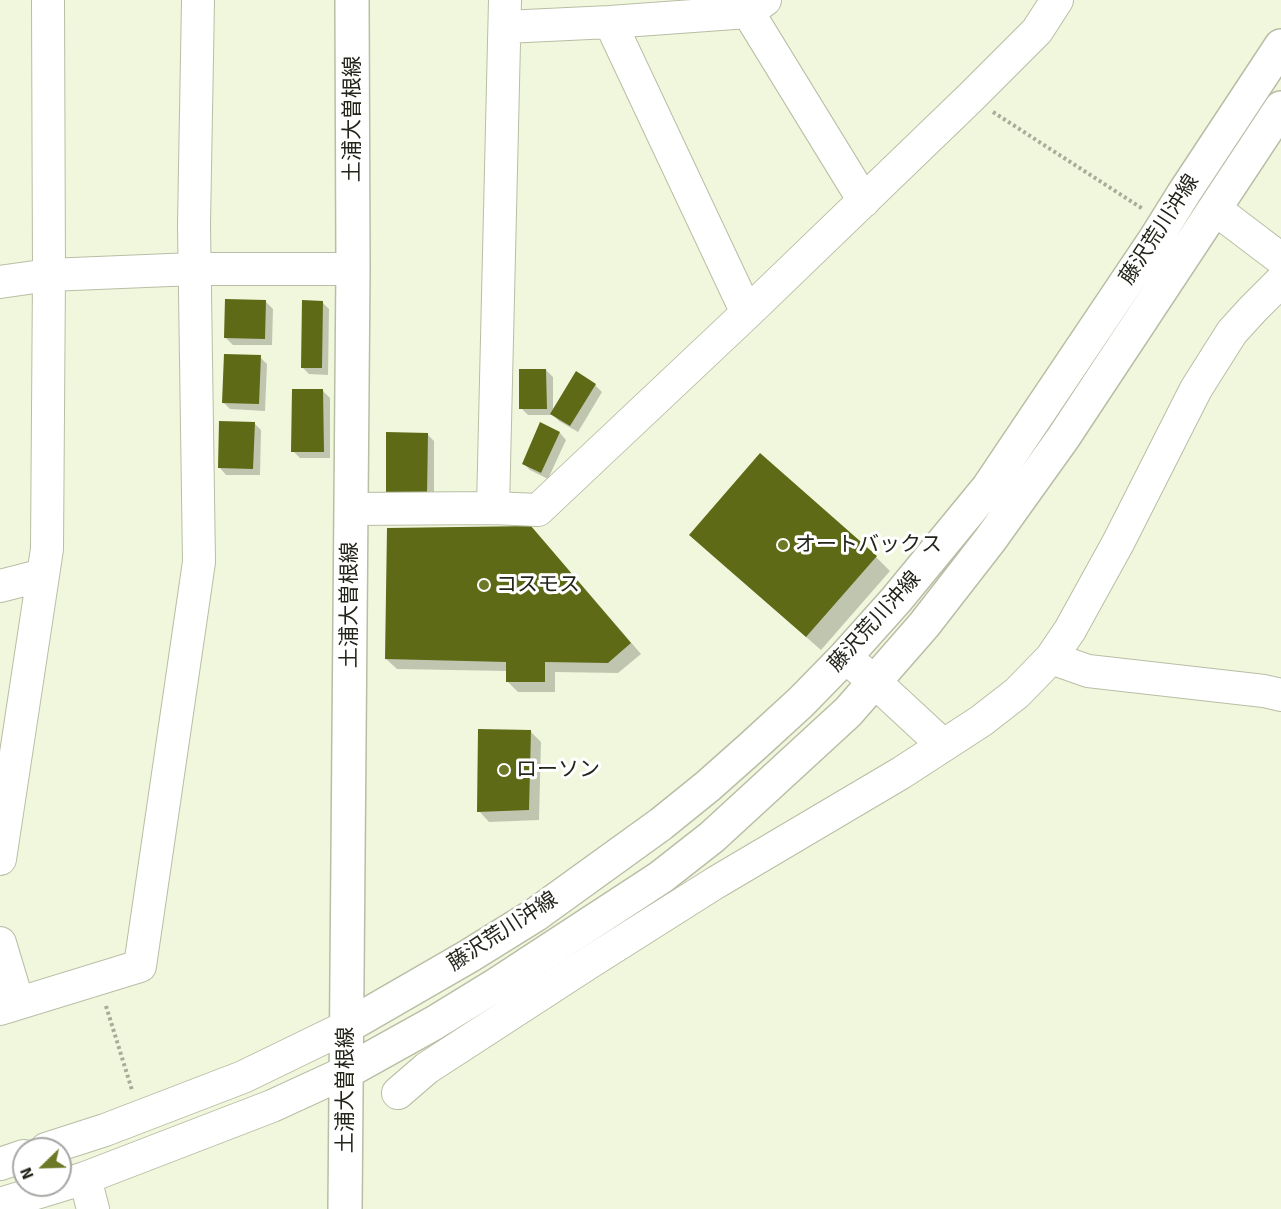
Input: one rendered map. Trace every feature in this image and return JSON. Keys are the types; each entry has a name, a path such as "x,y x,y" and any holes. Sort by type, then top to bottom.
{"main road":[{"name":"土浦大曽根線","path":"345,1209 353,268 352,0"},
{"name":"藤沢荒川沖線","path":"346,1027 535,915 661,824 753,746 845,657 896,600 988,488 1156,238 1281,46"},
{"name":"藤沢荒川沖線","path":"346,1072 443,1018 506,979 661,877 712,837 848,712 924,625 990,540 1063,438 1281,108"}],"street":[{"path":"0,859 47,549 50,275 48,0"},
{"path":"0,943 9,1006 140,966 199,562 194,269 198,0"},
{"path":"351,509 538,510 971,97 1037,31 1057,0"},
{"path":"493,508 505,14 610,22 757,6 864,201"},
{"path":"610,22 747,313"},
{"path":"1215,209 1281,259"},
{"path":"0,282 50,275 194,269 336,269"},
{"path":"398,1093 427,1068 715,882 891,779 981,721 1017,693 1051,658 1070,630 1118,543 1196,389 1232,332 1281,281"},
{"path":"0,586 43,575"},
{"path":"845,657 943,745"},
{"path":"1051,658 1088,671 1264,691 1281,695"},
{"path":"72,1141 123,1124 243,1077 346,1027"},
{"path":"0,1204 85,1178 272,1106 346,1072"},
{"path":"85,1178 93,1209"}],"path":[{"path":"971,97 1146,211"},
{"path":"98,979 133,1096"}],"building":[{"path":"225,299 266,300 265,339 224,338"},
{"path":"302,300 323,301 322,368 301,368"},
{"path":"224,354 261,355 259,404 222,403"},
{"path":"519,369 546,369 547,409 519,409"},
{"path":"576,371 596,384 570,426 550,414"},
{"path":"292,389 323,389 324,452 291,452"},
{"path":"219,421 255,422 253,469 218,468"},
{"path":"540,422 560,432 541,473 522,464"},
{"path":"386,432 428,433 427,496 386,495"},
{"name":"オートバックス","path":"760,453 877,556 806,637 689,535"},
{"name":"コスモス","path":"531,526 631,643 608,663 545,662 545,682 506,682 506,662 385,659 387,528"},
{"name":"ローソン","path":"478,729 531,730 529,810 477,812"}],"place":[{"name":"オートバックス","path":"783,545"},
{"name":"コスモス","path":"484,585"},
{"name":"ローソン","path":"504,770"}]}
